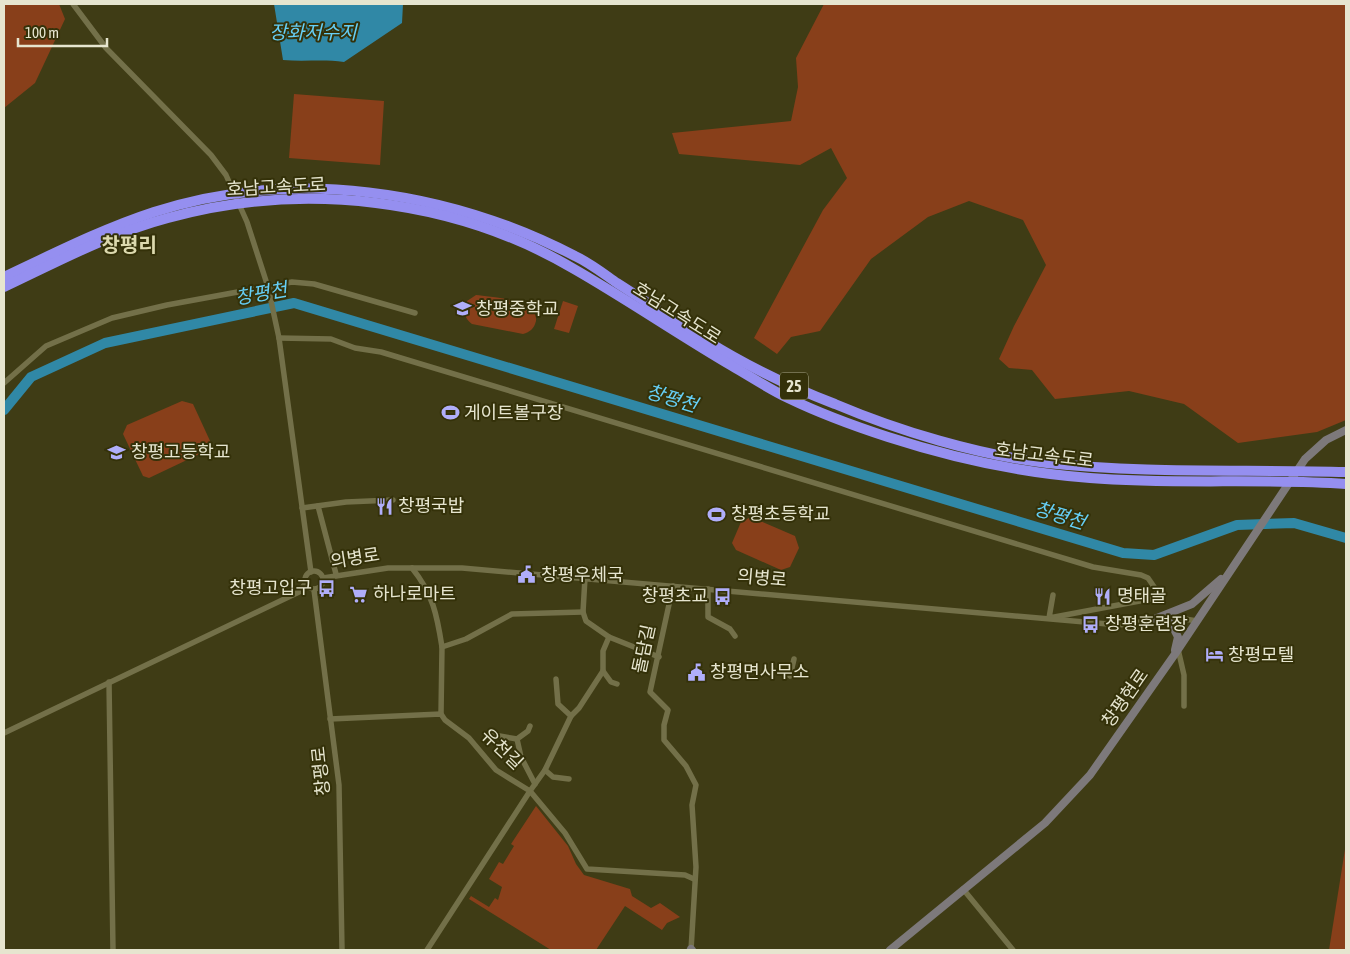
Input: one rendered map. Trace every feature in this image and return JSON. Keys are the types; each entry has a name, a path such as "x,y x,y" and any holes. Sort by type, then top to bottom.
{"highway":[{"name":"호남고속도로","path":"4,288 90,246 237,192 276,188 381,193 454,208 501,223 578,257 709,343 754,368 836,405 935,439 977,450 1046,463 1160,471 1346,472"},
{"name":"호남고속도로","path":"4,277 75,243 155,212 210,203 278,199 376,203 427,212 496,233 530,246 570,267 786,398 885,436 982,463 1088,478 1205,482 1306,481 1346,484"}],"main road":[{"name":"창평현로","path":"890,950 1045,823 1090,775 1172,658 1305,459 1326,440 1346,430"},
{"path":"1152,620 1192,604 1232,568"},
{"path":"1152,620 1168,621 1174,627 1178,642 1172,658"}],"street":[{"path":"73,4 106,48 211,155 226,175 247,222 268,287 278,336 311,572"},
{"path":"4,382 46,346 112,318 167,305 292,282 314,284 415,313"},
{"path":"278,336 331,340 355,348 382,352 1084,564 1141,575 1148,578 1161,596 1049,618 1053,595"},
{"path":"302,508 393,500"},
{"path":"318,506 336,574"},
{"name":"의병로","path":"323,578 336,574 388,568 462,568 1119,625 1180,616 1197,621"},
{"path":"330,719 441,714 442,648 437,613 424,584 412,568"},
{"path":"4,733 298,592 305,584 305,578 311,572 318,572 323,578 323,585 314,590 305,584"},
{"path":"584,578 583,612 586,621 609,637 659,656"},
{"name":"돌담길","path":"673,586 650,692 668,710 664,724 664,740 677,758 686,766 696,786 692,805 695,844 694,879"},
{"path":"708,589 708,617 730,629 735,636"},
{"name":"창평로","path":"314,590 339,785 342,950"},
{"path":"442,648 466,640 512,614 583,612"},
{"path":"609,637 603,651 603,671 579,708 571,716 545,770 530,791 565,833 587,869 685,875 694,879 691,950"},
{"path":"1178,649 1184,675 1184,706"},
{"path":"790,676 794,659"},
{"path":"603,671 611,682 617,684"},
{"path":"556,679 558,704 571,716"},
{"path":"109,682 114,950"},
{"name":"유천길","path":"428,950 530,791 496,770 470,738 445,720 441,714"},
{"path":"494,735 517,739 528,731 530,726"},
{"path":"517,739 521,757 535,784"},
{"path":"545,770 553,777 569,779"},
{"path":"963,889 1013,950"}],"shaded area":[{"path":"4,4 59,4 65,19 35,83 4,108"},
{"path":"824,4 1346,4 1346,420 1317,432 1238,443 1184,404 1129,391 1055,399 1032,370 1009,368 999,359 1046,265 1023,220 969,201 928,217 871,259 820,331 791,337 777,354 754,338 823,210 847,178 831,148 800,165 679,154 672,133 791,121 798,87 796,58"},
{"path":"294,94 384,101 380,165 289,158"},
{"path":"476,295 513,300 530,308 535,314 536,321 533,328 523,334 472,324 465,314 465,308 467,301"},
{"path":"563,301 578,306 569,333 554,329"},
{"path":"182,401 193,404 211,443 208,450 149,478 143,476 123,434 127,425"},
{"path":"751,517 795,536 799,548 790,567 781,570 736,550 732,543 741,522"},
{"path":"536,806 568,846 576,864 584,875 630,889 632,896 651,908 660,903 680,917 667,923 662,930 625,906 596,950 551,950 469,899 471,896 489,907 495,898 498,900 502,887 489,879 499,862 503,864 514,846 511,844"},
{"path":"1346,843 1346,950 1329,950"}],"water":[{"name":"장화저수지","path":"274,4 403,4 402,23 344,62 283,60"}],"waterway":[{"name":"창평천","path":"4,410 31,377 105,343 294,303 1123,553 1154,555 1237,525 1294,523 1346,538"}],"place":[{"name":"창평중학교","path":"462,309"},
{"name":"게이트볼구장","path":"450,413"},
{"name":"창평고등학교","path":"117,452"},
{"name":"창평국밥","path":"384,506"},
{"name":"창평초등학교","path":"717,514"},
{"name":"창평우체국","path":"527,575"},
{"name":"창평고입구","path":"326,588"},
{"name":"하나로마트","path":"359,594"},
{"name":"창평초교","path":"722,596"},
{"name":"명태골","path":"1103,596"},
{"name":"창평훈련장","path":"1091,624"},
{"name":"창평모텔","path":"1214,655"},
{"name":"창평면사무소","path":"696,672"}],"district":[{"name":"창평리","path":"129,245"}]}
